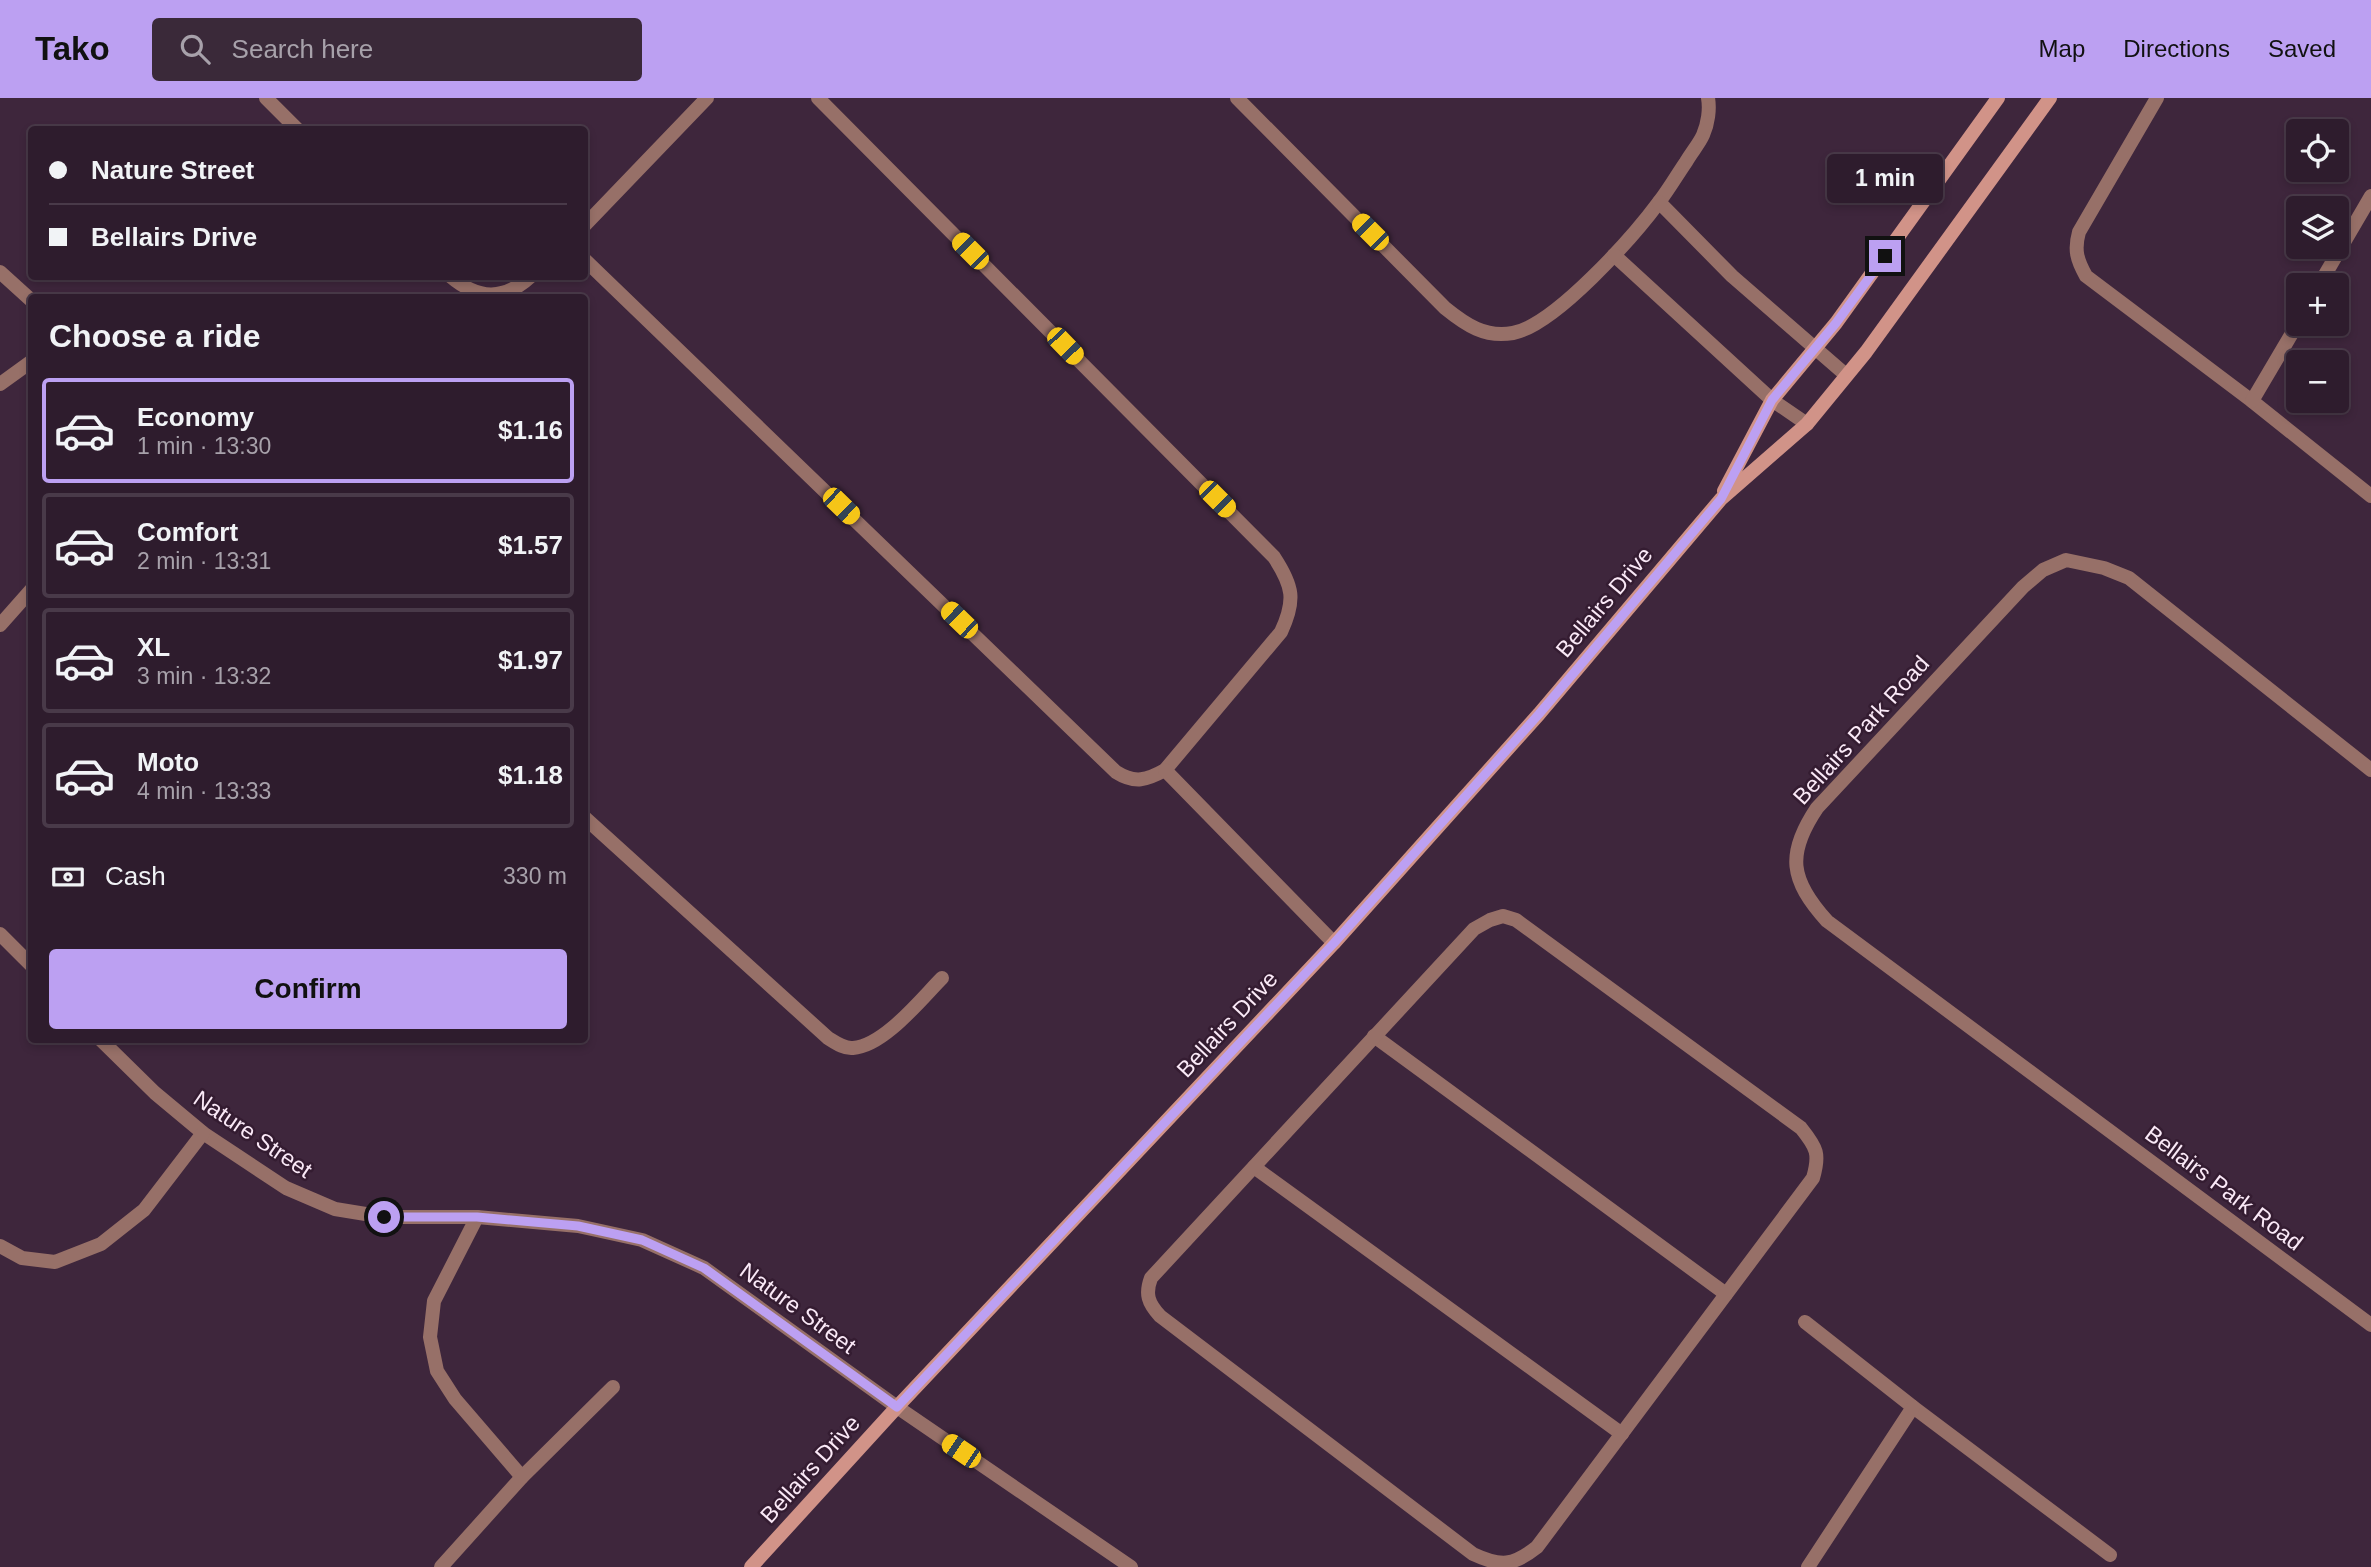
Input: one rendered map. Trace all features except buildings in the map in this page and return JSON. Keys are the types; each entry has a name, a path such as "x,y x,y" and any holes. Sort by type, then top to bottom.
{"street":[{"path":"265,98 294,126"},
{"path":"588,222 707,98"},
{"path":"588,263 1116,772 1136,781 1150,778 1165,770 1281,632 1290,613 1292,595 1287,577 1274,556 818,98"},
{"path":"1237,98 1445,308 1467,326 1490,334 1514,333 1539,322 1614,255 1659,202 1704,134 1708,98"},
{"name":"Bellairs Drive","path":"1721,499 1772,400 1836,323 1998,98"},
{"name":"Bellairs Drive","path":"751,1567 897,1407 1334,943 1536,718 1721,499 1807,424 1866,352 2050,98"},
{"path":"2157,98 2079,232 2075,248 2079,263 2086,276 2252,401 2371,496"},
{"path":"2326,273 2371,196"},
{"path":"1659,202 1732,276 1846,375"},
{"path":"1614,255 1772,400 1807,424"},
{"path":"0,272 28,297"},
{"path":"456,280 470,290 486,294"},
{"path":"503,294 518,288 527,280"},
{"path":"2252,401 2290,336"},
{"path":"0,384 28,364"},
{"name":"Bellairs Park Road","path":"2371,770 2129,578 2104,568 2066,561 2043,570 2023,587 1817,808 1797,843 1796,864 1801,884 1811,904 1827,921 2371,1325"},
{"path":"0,625 28,594"},
{"path":"1165,770 1334,943"},
{"path":"588,821 828,1038 839,1045 851,1048 865,1046 882,1036 942,978"},
{"path":"1503,916 1516,920 1801,1128 1814,1144 1818,1159 1813,1178 1537,1547 1522,1559 1506,1564 1487,1564 1160,1316 1148,1299 1147,1289 1151,1278 1374,1036 1474,929 1503,916"},
{"path":"0,934 28,962"},
{"path":"1374,1036 1726,1294"},
{"name":"Nature Street","path":"104,1043 155,1093 203,1133 286,1188 335,1209 384,1217 477,1217 578,1226 642,1240 704,1268 897,1407 1131,1567"},
{"path":"0,1246 22,1258 55,1262 102,1244 144,1210 203,1133"},
{"path":"1254,1167 1622,1434"},
{"path":"477,1217 450,1265 434,1301 430,1337 437,1371 455,1399 522,1477"},
{"path":"1805,1322 2110,1555"},
{"path":"441,1567 522,1477 613,1387"},
{"path":"1808,1567 1913,1407"}],"route":[{"path":"384,1217 477,1217 578,1226 642,1240 704,1268 897,1407 1334,943 1539,714 1721,499 1772,400 1836,323 1885,256"}]}
